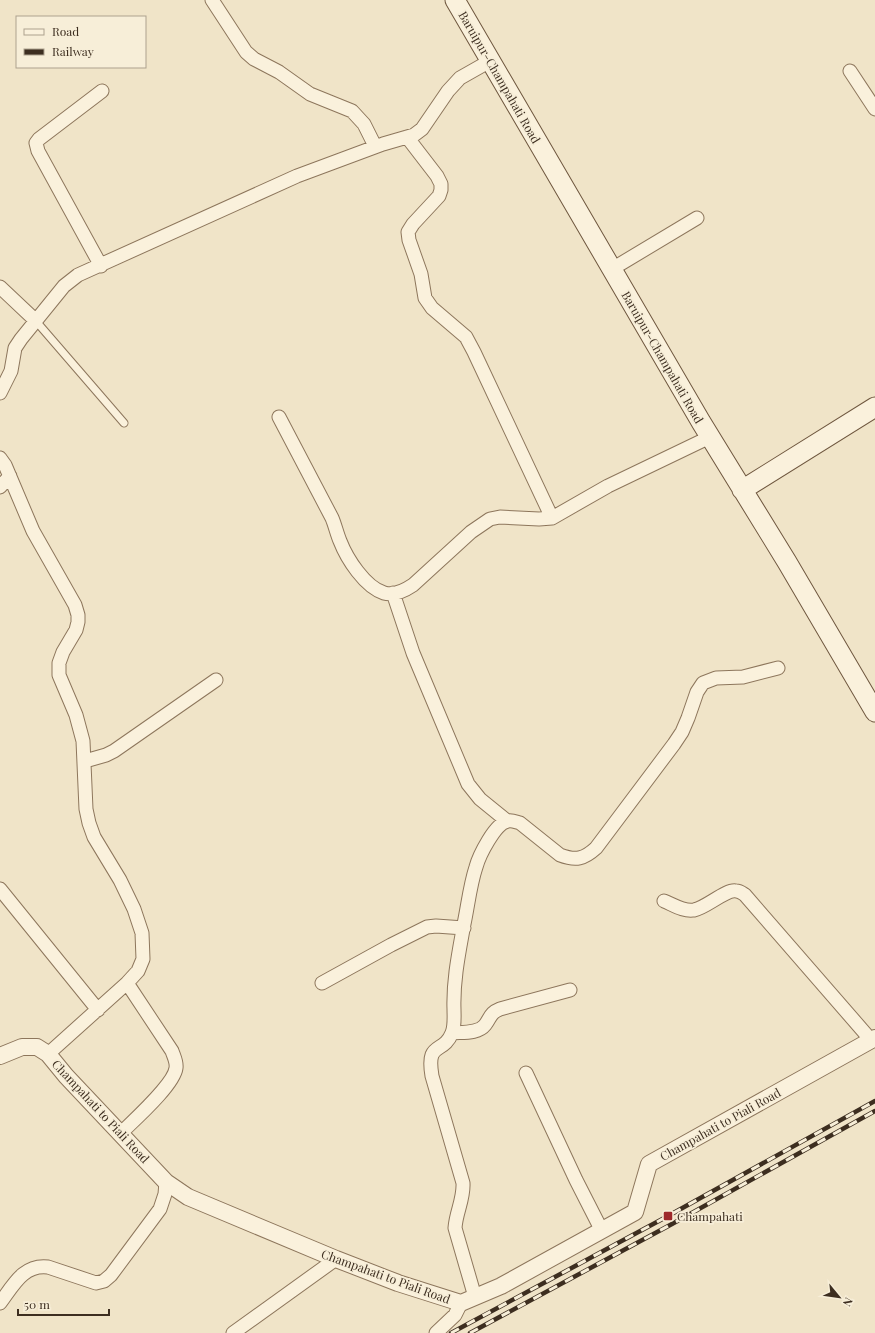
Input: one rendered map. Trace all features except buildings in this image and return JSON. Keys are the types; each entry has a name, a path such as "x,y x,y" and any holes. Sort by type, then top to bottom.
{"main road":[{"name":"Baruipur-Champahati Road","path":"455,0 710,437 787,562 875,712"},
{"path":"742,490 875,407"}],"street":[{"path":"212,0 241,45 254,59 279,72 318,98 352,111 364,124 375,146"},
{"path":"0,393 11,371 15,348 64,286 78,276 201,218 297,176 375,146 414,135 422,129 448,91 460,78 490,61"},
{"path":"850,71 875,109"},
{"path":"101,266 38,151 36,143 39,139 102,91"},
{"path":"407,136 437,176 441,184 439,196 413,224 408,232 409,240 421,274 425,298 432,308 466,337 552,518"},
{"path":"612,269 697,218"},
{"path":"0,287 36,320"},
{"path":"279,417 332,518 340,542 349,560 361,576 372,586 384,593 403,592 413,585 471,532 490,519 500,517 539,519 552,518 608,486 710,437"},
{"path":"0,458 10,476 33,531 75,605 78,616 76,630 63,652 59,663 59,675 76,715 83,741 86,809 94,837 120,880 134,909 142,933 143,959 138,971 127,984 48,1054"},
{"path":"0,487 10,476"},
{"path":"393,593 413,653 468,784 480,799 507,821"},
{"path":"436,1333 455,1316 468,1300 455,1228 456,1219 464,1192 430,1065 431,1056 434,1051 446,1041 452,1033 455,979 476,867 483,850 491,836 501,825 507,821 513,820 520,823 560,856 577,859 587,856 596,848 674,744 682,732 697,692 703,683 716,678 743,677 778,668"},
{"path":"85,761 114,751 216,680"},
{"path":"0,889 98,1010"},
{"path":"664,901 682,909 692,911 704,907 732,891 738,891 745,895 873,1039"},
{"path":"322,983 427,927 436,926 464,928"},
{"path":"120,1134 168,1084 176,1070 176,1061 172,1051 127,984"},
{"path":"452,1033 475,1031 480,1029 486,1024 490,1016 500,1009 570,990"},
{"name":"Champahati to Piali Road","path":"0,1056 22,1047 37,1047 48,1054 66,1076 166,1182 188,1197 336,1259 398,1283 468,1300 501,1286 636,1212 649,1164 873,1039"},
{"path":"526,1073 576,1180 602,1231"},
{"path":"0,1303 27,1271 40,1266 96,1282 104,1281 111,1275 160,1209 165,1194 166,1182"},
{"path":"234,1333 336,1259"}],"lane":[{"path":"36,320 124,423"}],"railway":[{"path":"451,1333 668,1216 875,1101"},
{"path":"470,1333 672,1224 875,1111"}],"place":[{"name":"Champahati","path":"668,1216"}]}
